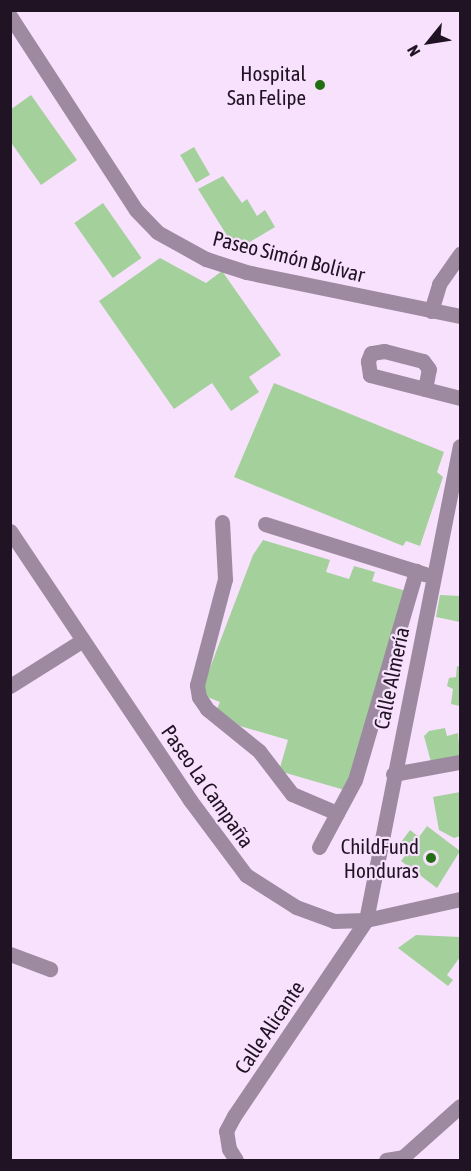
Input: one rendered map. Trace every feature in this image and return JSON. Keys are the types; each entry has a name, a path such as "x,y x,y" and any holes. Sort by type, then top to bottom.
{"street":[{"name":"Paseo Simón Bolívar","path":"10,16 136,210 157,231 207,259 246,272 460,316"},
{"path":"431,311 439,284 460,254"},
{"path":"425,389 460,398"},
{"name":"Calle Almería","path":"366,920 393,774 460,446"},
{"path":"222,522 225,579 197,685 199,697 207,709 264,756 292,794 337,813"},
{"path":"265,524 434,576"},
{"name":"Paseo La Campaña","path":"10,531 190,800 246,874 296,907 334,921 366,920 460,899"},
{"path":"319,847 355,780 416,571"},
{"path":"10,686 83,640"},
{"path":"393,774 460,762"},
{"name":"Calle Alicante","path":"236,1161 229,1149 226,1131 234,1116 366,920"},
{"path":"10,954 50,969"},
{"path":"386,1161 403,1159 460,1106"}],"building":[{"path":"31,95 77,160 41,185 10,141 10,110"},
{"path":"194,147 210,175 196,183 180,155"},
{"path":"223,176 242,203 247,199 257,216 265,210 275,227 236,250 198,189"},
{"path":"103,203 141,258 113,278 74,223"},
{"path":"160,258 206,283 222,271 281,355 249,377 259,392 231,411 212,383 174,409 99,301"},
{"path":"274,383 444,452 437,472 443,477 420,546 406,541 403,546 234,477"},
{"path":"263,540 330,560 326,572 349,579 354,566 375,572 372,581 406,591 348,791 279,771 288,740 240,726 217,709 220,702 200,694 253,555"},
{"path":"440,595 460,596 460,622 436,617"},
{"path":"457,666 460,667 460,706 451,704 453,689 447,686 449,678 456,677"},
{"path":"445,728 447,736 458,733 460,757 431,762 424,736 429,731"},
{"path":"460,792 460,836 454,838 439,830 433,797"},
{"name":"ChildFund Honduras","path":"427,826 460,851 437,888 401,861 408,852 399,845 410,830 419,837"},
{"path":"416,935 460,937 460,957 447,975 453,980 448,986 398,948"}],"place":[{"name":"Hospital San Felipe","path":"320,85"},
{"name":"ChildFund Honduras","path":"431,858"}]}
